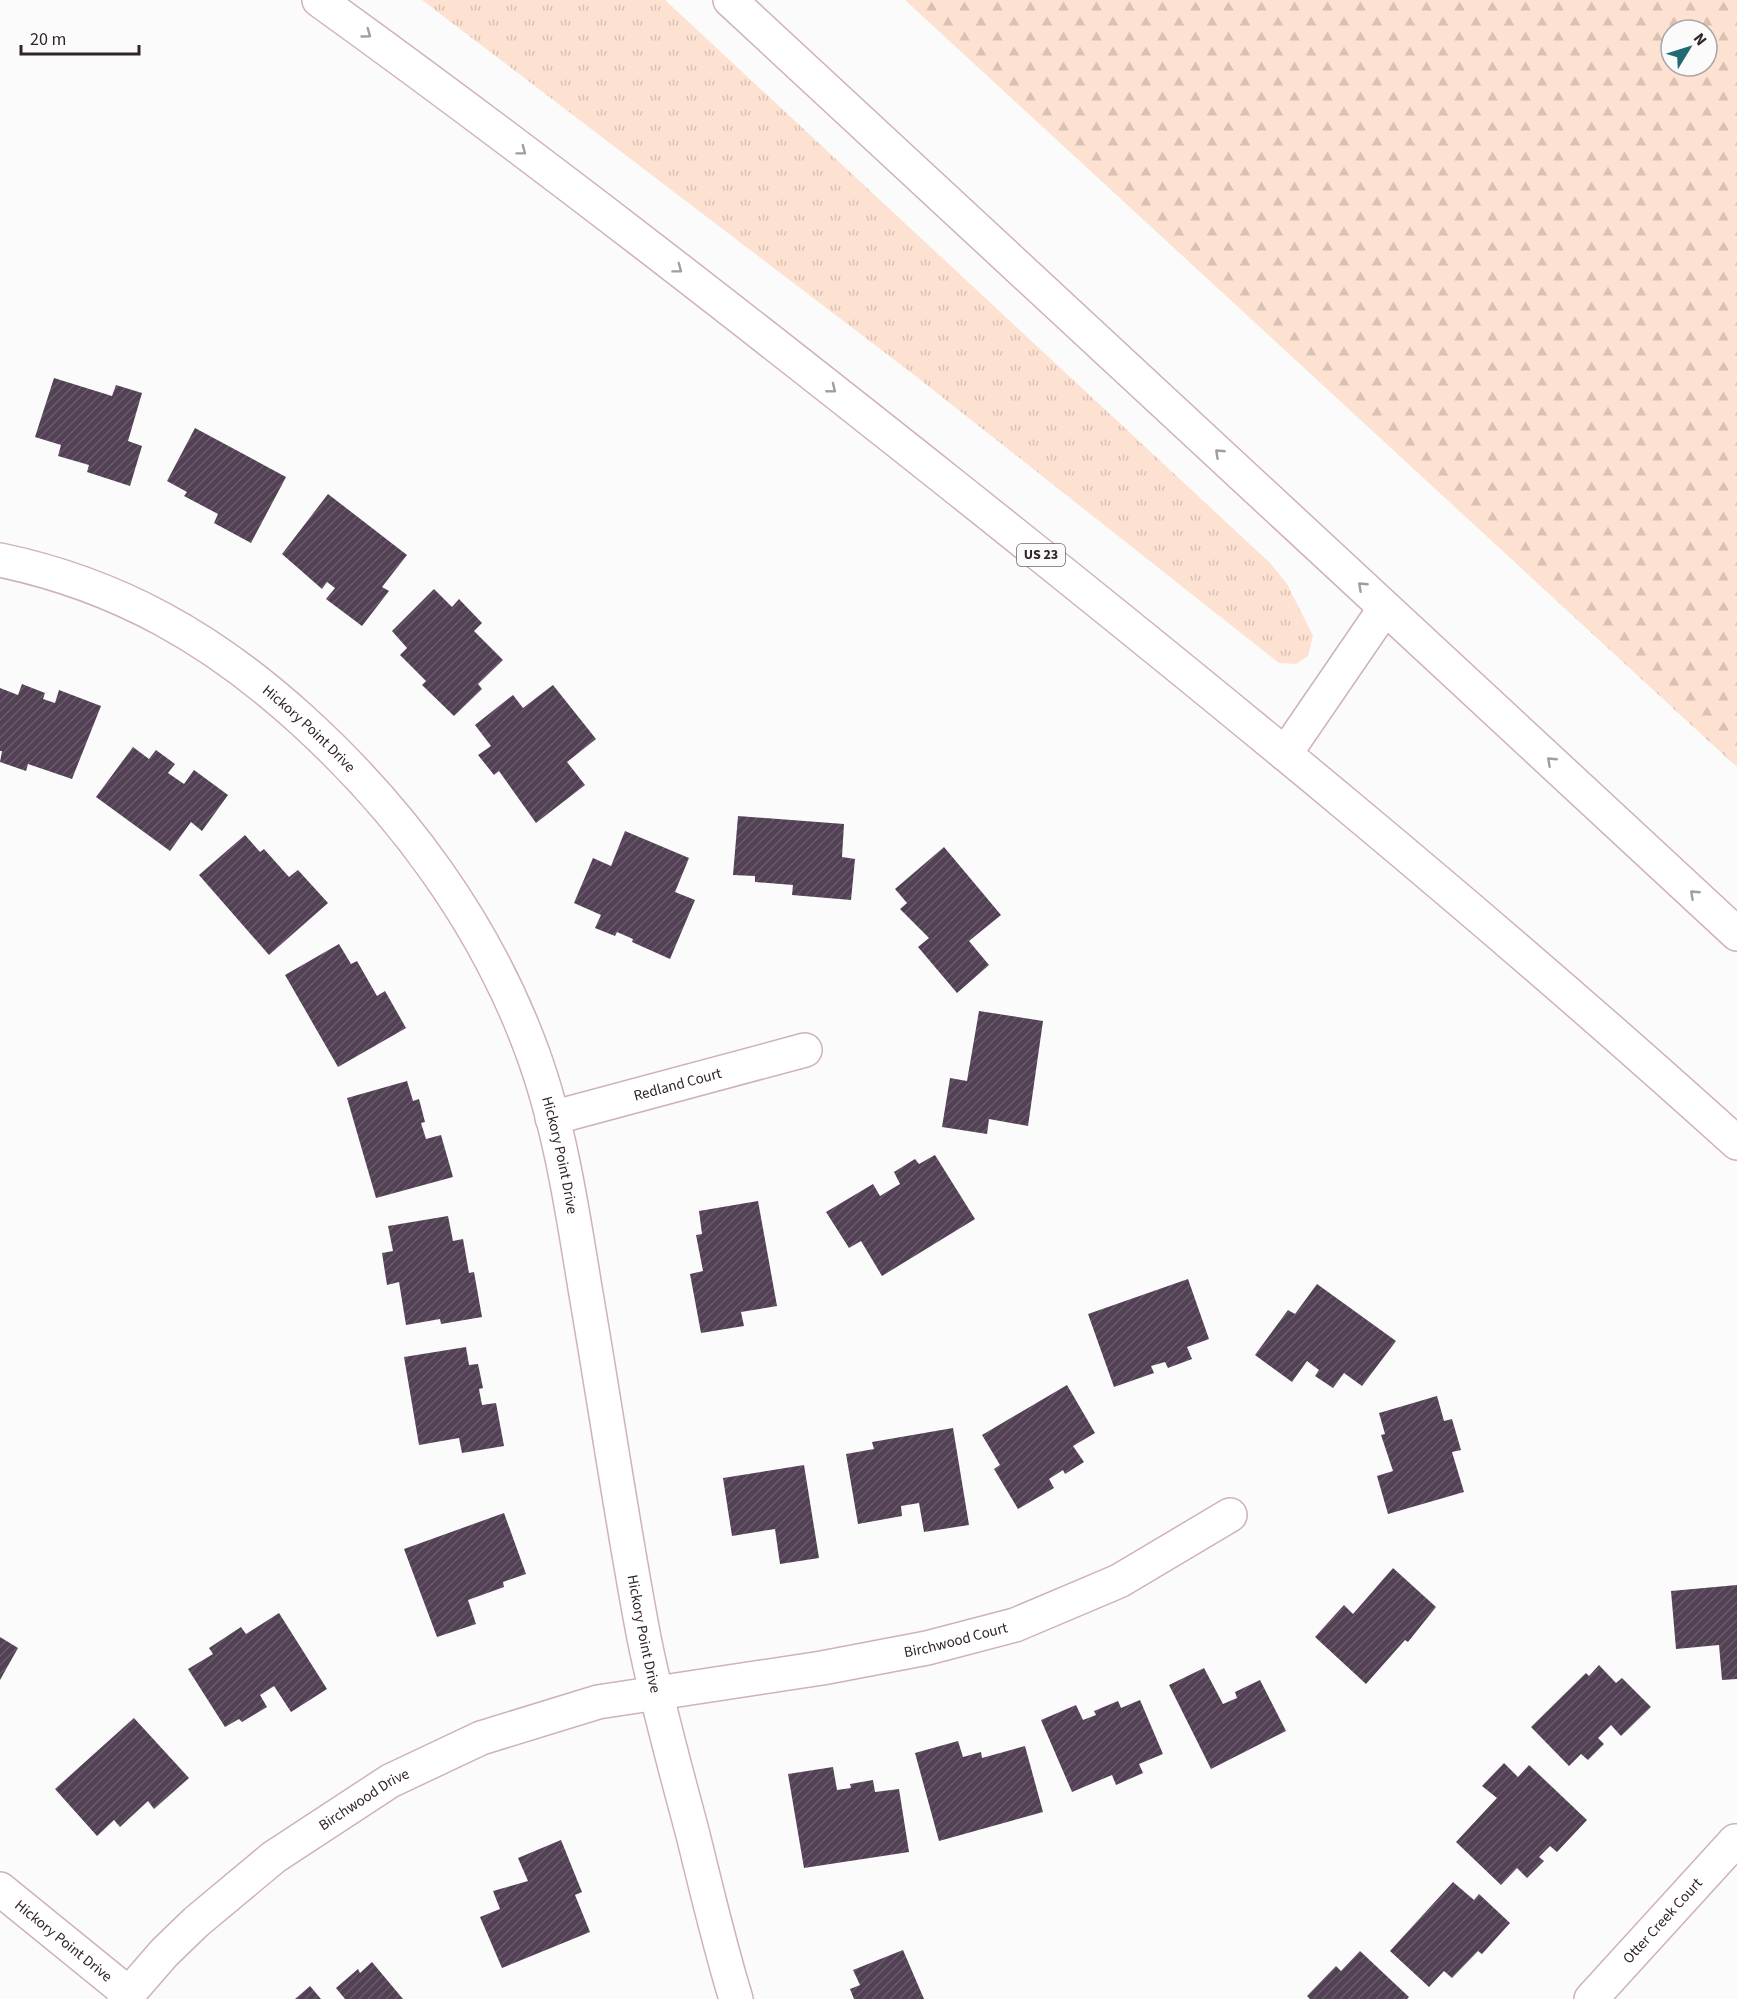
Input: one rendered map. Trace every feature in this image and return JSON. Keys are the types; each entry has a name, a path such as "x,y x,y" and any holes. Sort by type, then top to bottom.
{"main road":[{"name":"US 23","path":"319,0 730,308 1178,664 1600,1019 1737,1143"},
{"path":"730,0 1737,933"},
{"name":"Hickory Point Drive","path":"0,560 37,568 91,586 186,631 218,651 272,692 325,741 404,827 452,894 494,968 535,1059 566,1177 655,1693 736,1999"},
{"path":"1285,754 1385,608"},
{"name":"Redland Court","path":"552,1118 805,1050"},
{"name":"Birchwood Court","path":"655,1693 927,1648 1015,1625 1119,1581 1230,1515"},
{"name":"Birchwood Drive","path":"126,1996 196,1922 274,1857 390,1781 480,1738 598,1702 655,1693"},
{"name":"Otter Creek Court","path":"1591,1999 1735,1841"},
{"name":"Hickory Point Drive","path":"0,1889 126,1996"}],"green space":[{"path":"422,0 665,0 1270,563 1287,584 1313,636 1308,656 1296,664 1279,663 913,374"},
{"path":"905,0 1737,0 1737,767"}],"building":[{"path":"54,378 112,396 116,385 142,393 128,441 142,446 130,486 87,472 89,465 58,456 61,445 35,437"},
{"path":"195,428 286,477 251,543 214,523 218,514 184,496 187,492 167,481"},
{"path":"328,494 407,555 382,587 389,591 362,626 326,599 335,588 327,582 322,589 282,554"},
{"path":"434,589 452,607 459,599 482,623 474,631 503,660 478,684 482,689 454,716 422,685 426,681 400,655 407,648 392,631"},
{"path":"22,684 45,693 43,699 55,703 59,690 101,706 72,779 28,764 26,771 0,762 2,751 0,751 0,688 18,695"},
{"path":"553,685 596,739 567,762 585,785 536,823 499,771 494,775 478,755 491,746 475,725 513,695 523,708"},
{"path":"133,747 149,759 156,750 175,764 168,773 184,784 194,770 228,795 202,831 191,822 170,851 96,797"},
{"path":"738,816 844,824 842,857 855,859 851,900 792,895 793,885 755,882 755,876 733,875"},
{"path":"625,831 689,858 675,892 695,900 670,959 632,942 633,939 617,932 615,936 595,928 601,915 574,903 593,858 611,866"},
{"path":"245,835 260,852 264,849 289,877 298,870 328,903 269,955 199,875"},
{"path":"944,847 1001,915 969,941 989,965 957,993 918,947 929,938 900,909 907,903 895,889"},
{"path":"339,944 351,964 357,961 377,996 385,991 406,1028 338,1067 285,975"},
{"path":"979,1011 1043,1021 1028,1126 989,1119 987,1134 942,1127 950,1078 967,1081"},
{"path":"407,1081 413,1101 419,1099 425,1122 421,1123 426,1139 441,1135 453,1177 376,1198 347,1098"},
{"path":"935,1155 975,1219 882,1276 861,1241 849,1248 826,1212 873,1184 880,1196 900,1184 894,1172 915,1159 919,1164"},
{"path":"758,1201 777,1306 741,1312 744,1326 701,1333 690,1274 703,1271 696,1235 702,1234 699,1211"},
{"path":"448,1216 453,1241 463,1239 469,1273 474,1272 482,1317 441,1324 440,1319 406,1325 399,1282 387,1285 382,1253 393,1251 388,1226"},
{"path":"1188,1279 1209,1339 1187,1347 1192,1359 1168,1368 1165,1362 1151,1366 1154,1373 1114,1387 1088,1314"},
{"path":"1317,1284 1396,1341 1362,1386 1344,1373 1333,1388 1315,1376 1319,1370 1307,1361 1292,1382 1255,1355 1288,1310 1295,1314"},
{"path":"466,1347 469,1365 478,1364 483,1388 479,1389 482,1405 496,1403 504,1446 462,1453 459,1438 419,1445 404,1357"},
{"path":"1067,1385 1095,1433 1073,1446 1084,1462 1065,1474 1063,1470 1049,1479 1054,1488 1018,1509 994,1469 1000,1465 982,1435"},
{"path":"1437,1396 1444,1421 1452,1419 1461,1450 1452,1452 1464,1492 1388,1514 1377,1476 1393,1471 1381,1435 1385,1434 1379,1413"},
{"path":"953,1428 969,1525 924,1532 919,1503 901,1506 902,1516 858,1524 846,1454 874,1449 872,1442"},
{"path":"804,1465 819,1558 780,1564 775,1529 732,1536 723,1478"},
{"path":"504,1513 526,1574 503,1582 504,1587 468,1600 476,1624 437,1637 404,1549"},
{"path":"1393,1568 1436,1607 1408,1642 1405,1640 1366,1684 1315,1637 1344,1605 1353,1614"},
{"path":"1737,1585 1737,1679 1722,1680 1719,1645 1676,1649 1671,1591"},
{"path":"279,1613 327,1689 291,1712 274,1686 260,1695 267,1707 242,1722 239,1719 225,1727 188,1669 213,1654 209,1648 241,1627 246,1634"},
{"path":"0,1637 18,1648 0,1680"},
{"path":"1599,1665 1616,1683 1622,1678 1651,1707 1621,1736 1611,1725 1598,1738 1604,1744 1588,1760 1581,1754 1569,1766 1531,1727 1586,1673 1589,1676"},
{"path":"1204,1668 1223,1704 1237,1698 1235,1692 1260,1680 1286,1731 1211,1769 1169,1685"},
{"path":"1140,1700 1163,1754 1139,1764 1143,1773 1116,1785 1112,1775 1072,1792 1041,1720 1076,1705 1083,1720 1096,1715 1094,1711 1118,1701 1121,1708"},
{"path":"134,1718 189,1778 154,1809 148,1801 120,1827 114,1820 97,1836 55,1789"},
{"path":"958,1741 963,1757 981,1752 982,1758 1025,1746 1043,1812 939,1841 915,1753"},
{"path":"1504,1763 1518,1777 1529,1765 1587,1820 1557,1852 1550,1846 1539,1857 1544,1861 1527,1878 1517,1868 1501,1885 1456,1842 1497,1798 1482,1786"},
{"path":"833,1767 837,1790 851,1788 850,1784 873,1780 875,1792 899,1789 909,1852 804,1868 788,1774"},
{"path":"561,1840 582,1892 575,1895 590,1932 502,1968 480,1917 500,1909 493,1891 528,1881 518,1858"},
{"path":"1453,1882 1474,1900 1479,1894 1510,1923 1482,1954 1478,1951 1452,1978 1444,1971 1429,1987 1390,1951"},
{"path":"903,1950 924,1999 854,1999 850,1989 860,1985 853,1970"},
{"path":"1360,1951 1409,1997 1407,1999 1310,1999 1307,1996 1336,1966 1341,1971"},
{"path":"372,1962 403,1999 345,1999 336,1988 358,1969 360,1973"},
{"path":"310,1986 321,1999 295,1999"}]}
